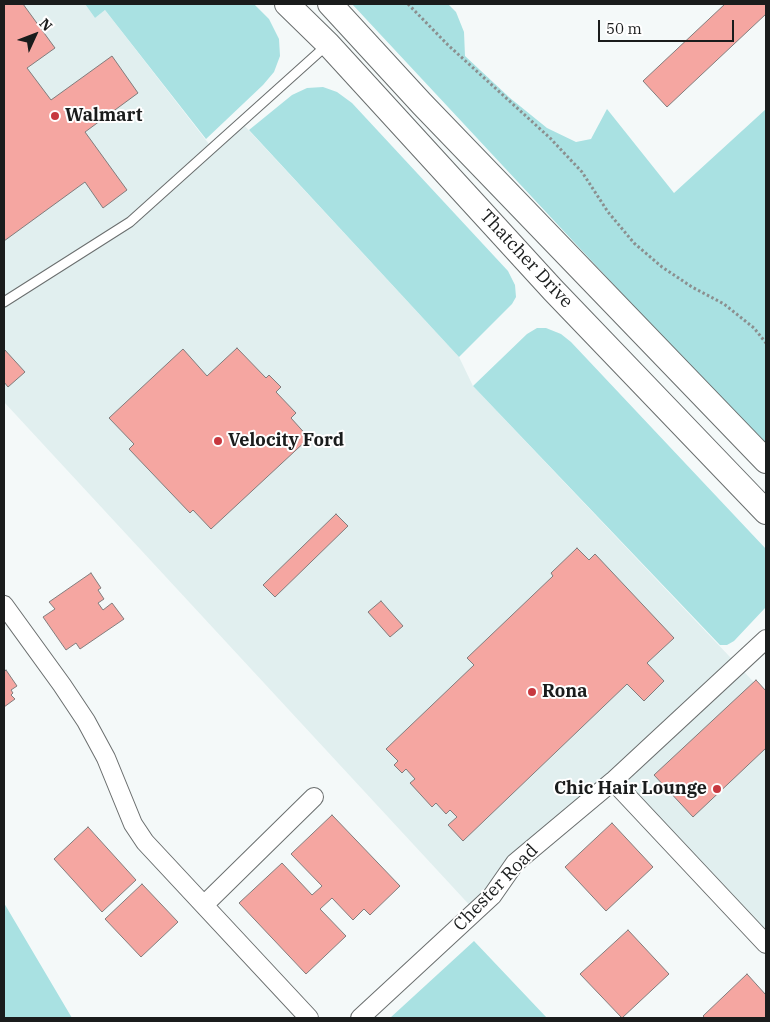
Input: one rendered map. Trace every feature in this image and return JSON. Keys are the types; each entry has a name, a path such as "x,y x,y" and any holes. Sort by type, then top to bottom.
{"main road":[{"name":"Thatcher Drive","path":"287,4 328,44 553,290 766,512"},
{"name":"Thatcher Drive","path":"330,4 422,104 766,461"}],"street":[{"path":"4,605 86,721 106,758 132,824 145,842 309,1018"},
{"name":"Chester Road","path":"360,1018 492,896 515,863 613,782 766,639"},
{"path":"613,782 766,944"},
{"path":"204,905 314,797"}],"lane":[{"path":"4,302 130,222 328,44"}],"path":[{"path":"408,4 448,45 550,138 582,172 608,212 634,244 662,267 692,287 724,304 754,328 766,343"}],"shaded area":[{"path":"4,4 85,4 95,18 105,10 212,148 242,123 459,357 473,386 766,695 766,944 613,782 475,911 4,402"},
{"path":"85,4 254,4 269,19 279,39 280,56 274,72 263,85 206,139 105,10 95,18"},
{"path":"352,4 448,4 456,12 464,32 465,56 510,98 547,128 576,142 591,139 607,109 674,193 766,109 766,448"},
{"path":"323,87 337,92 352,103 508,271 515,285 516,297 512,304 459,357 249,130 292,95 307,88"},
{"path":"537,328 546,328 561,334 571,342 766,549 766,607 734,641 727,645 720,645 473,386 527,334"},
{"path":"4,903 72,1018 4,1018"},
{"path":"474,941 547,1018 390,1018"}],"building":[{"name":"Walmart","path":"4,4 23,4 55,48 27,68 51,100 112,56 138,93 85,132 127,190 103,208 85,182 4,241"},
{"path":"725,4 766,4 766,14 667,107 643,81"},
{"name":"Velocity Ford","path":"237,348 266,378 269,375 281,387 276,392 296,413 291,418 309,438 211,529 193,510 190,513 129,449 134,444 109,418 183,349 207,376"},
{"path":"4,349 25,372 8,387 4,382"},
{"path":"336,514 348,526 275,597 263,585"},
{"name":"Rona","path":"577,548 589,560 595,554 674,638 647,663 664,681 644,701 627,684 463,841 448,825 457,817 450,810 446,814 436,803 432,807 410,783 415,779 406,769 402,773 394,765 398,761 386,749 474,665 467,658 553,576 551,573"},
{"path":"91,573 101,588 98,590 104,599 98,603 103,610 112,603 124,619 80,649 76,643 66,650 43,617 55,609 49,602"},
{"path":"381,601 403,626 390,637 368,612"},
{"path":"6,670 17,686 11,690 13,693 11,695 15,699 4,707 4,672"},
{"path":"756,680 766,691 766,748 693,817 654,775"},
{"path":"332,815 400,886 370,915 364,909 353,920 332,898 320,909 346,936 306,974 239,903 282,863 312,895 322,886 291,854"},
{"path":"612,823 653,867 606,911 565,867"},
{"path":"88,827 136,880 102,912 54,859"},
{"path":"142,884 178,922 141,957 105,919"},
{"path":"628,930 669,974 622,1018 580,974"},
{"path":"747,974 766,995 766,1018 705,1018 703,1016"}],"place":[{"name":"Walmart","path":"55,116"},
{"name":"Velocity Ford","path":"218,441"},
{"name":"Rona","path":"532,692"},
{"name":"Chic Hair Lounge","path":"717,789"}]}
